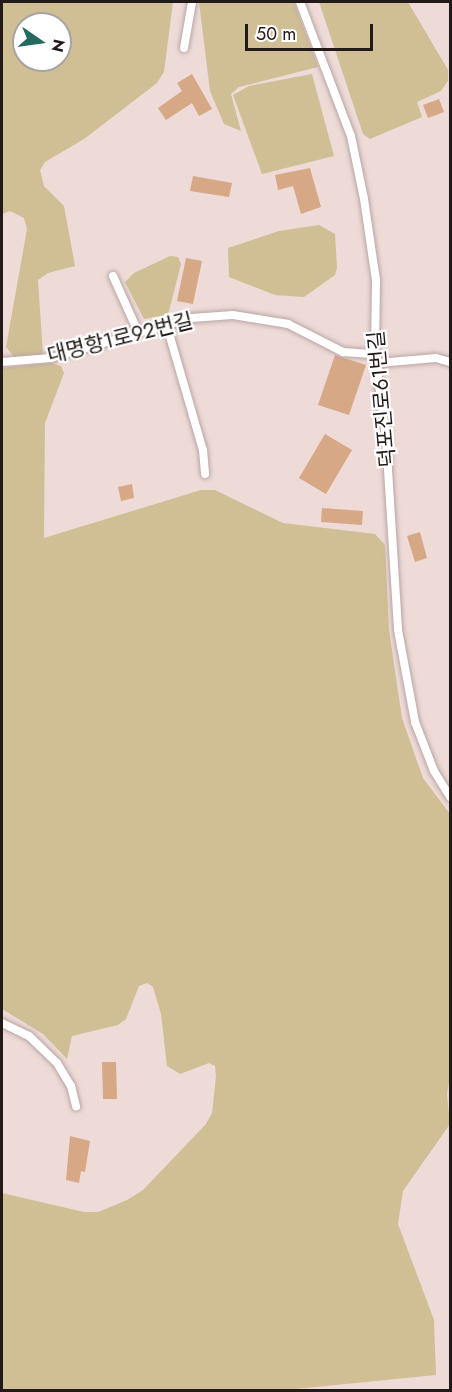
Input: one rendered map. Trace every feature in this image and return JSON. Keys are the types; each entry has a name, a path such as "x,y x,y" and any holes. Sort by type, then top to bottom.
{"lane":[{"path":"184,48 192,2"},
{"name":"덕포진로61번길","path":"300,2 351,136 376,280 376,358 398,630 415,722 434,771 450,798"},
{"path":"113,276 138,332"},
{"name":"대명항1로92번길","path":"2,362 51,358 166,323 211,316 252,316 288,324 343,352 376,358 436,358 450,362"},
{"path":"166,323 203,450 205,474"},
{"path":"2,1023 28,1036 57,1063 71,1086 76,1106"}],"shaded area":[{"path":"2,2 173,2 164,72 157,83 84,139 45,162 40,170 44,186 64,206 75,266 48,273 38,280 43,355 14,357 6,347 27,229 24,218 10,211 2,214"},
{"path":"199,2 294,2 318,67 239,87 231,94 241,131 224,124 210,91"},
{"path":"319,2 408,2 448,70 448,81 441,91 417,102 422,117 370,139 363,134"},
{"path":"312,74 334,156 262,174 233,95 249,86"},
{"path":"319,225 335,234 337,268 335,275 304,297 275,295 229,277 228,248 279,231"},
{"path":"170,256 178,257 181,264 168,315 144,319 125,282 134,273"},
{"path":"50,363 61,366 64,373 45,423 44,538 201,490 215,490 283,523 375,534 385,545 389,630 402,718 423,778 450,814 450,1077 447,1094 450,1124 403,1191 398,1224 434,1320 436,1375 286,1390 2,1390 2,1193 84,1212 98,1212 127,1200 143,1190 206,1124 212,1113 216,1077 215,1066 209,1063 180,1074 167,1066 161,1014 153,987 147,983 139,986 126,1019 118,1025 72,1036 67,1059 43,1034 2,1009 2,368"}],"building":[{"path":"192,74 212,109 199,116 192,103 166,120 158,108 182,91 177,83"},
{"path":"439,99 444,112 428,118 423,105"},
{"path":"310,168 321,207 301,214 293,186 278,190 275,175"},
{"path":"193,176 232,183 229,197 190,191"},
{"path":"186,258 202,261 193,304 177,301"},
{"path":"335,355 366,365 349,415 318,405"},
{"path":"325,434 352,450 326,494 299,478"},
{"path":"132,484 134,498 121,501 118,487"},
{"path":"322,508 363,511 362,525 321,522"},
{"path":"420,532 427,558 415,562 407,536"},
{"path":"102,1062 116,1062 117,1099 103,1099"},
{"path":"70,1136 90,1141 85,1172 81,1171 79,1183 66,1180"}]}
